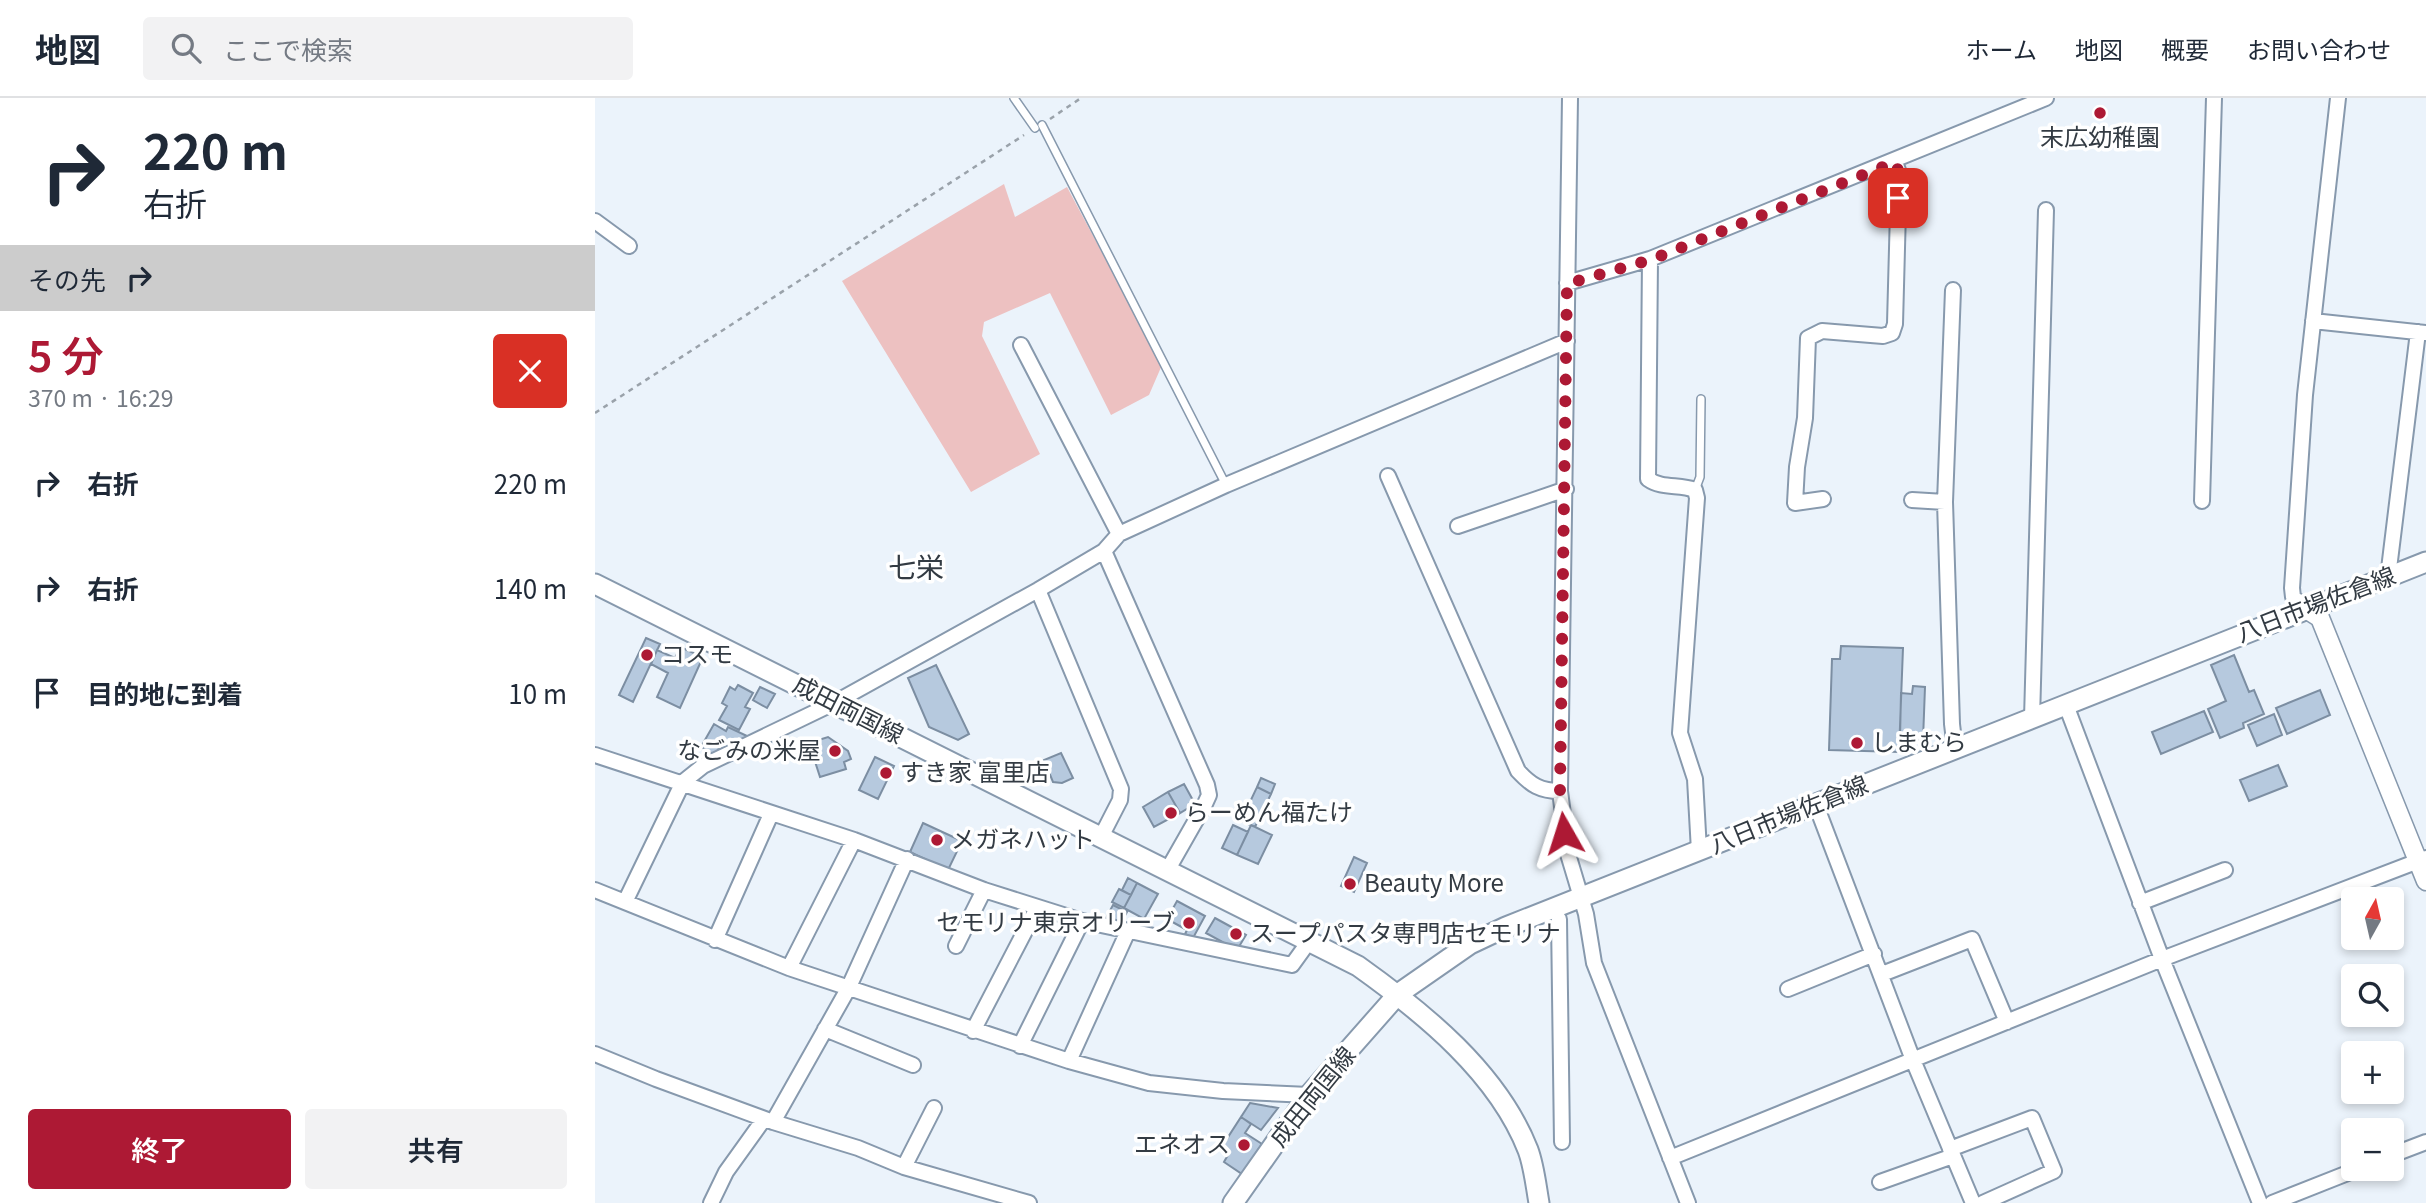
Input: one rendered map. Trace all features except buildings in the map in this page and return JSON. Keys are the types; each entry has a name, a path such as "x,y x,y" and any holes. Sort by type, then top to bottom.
{"main road":[{"name":"八日市場佐倉線","path":"1398,994 1470,944 1581,897 2426,562"},
{"name":"成田両国線","path":"595,584 1358,966 1398,994 1466,1057 1505,1104 1529,1152 1539,1203"},
{"name":"成田両国線","path":"1233,1203 1309,1096 1398,994"}],"street":[{"path":"1570,98 1560,790 1571,873 1581,897 1594,963 1688,1203"},
{"path":"1567,284 1650,260 2046,98"},
{"path":"2202,502 2214,98"},
{"path":"2338,98 2305,395 2293,597 2320,618 2422,860 2426,881"},
{"path":"1823,499 1795,503 1797,467 1805,418 1808,338 1822,331 1883,336 1892,333 1895,324 1899,186 1895,162"},
{"path":"2032,719 2046,210"},
{"path":"595,221 629,246"},
{"path":"1650,260 1649,479 1656,485 1685,486 1695,490 1697,499 1680,733 1695,779 1699,851"},
{"path":"1953,290 1945,502 1955,748"},
{"path":"2313,321 2422,332 2388,578"},
{"path":"625,902 683,782 703,766 834,703 1038,590 1104,551 1119,534 1226,485 1567,341"},
{"path":"1021,345 1119,534"},
{"path":"1388,476 1518,771 1535,787 1545,791 1560,790"},
{"path":"1458,526 1566,488"},
{"path":"1912,500 1945,502"},
{"path":"1104,551 1207,785 1209,795 1167,871"},
{"path":"1038,590 1121,789 1120,800 1101,837"},
{"path":"2066,705 2140,903 2260,1203"},
{"path":"595,755 854,840 984,890 1081,921 1292,965 1310,940"},
{"path":"1816,805 1913,1060 1951,1152 1973,1202 2054,1171 2032,1118 1951,1152 1880,1182"},
{"path":"715,940 771,814"},
{"path":"789,968 854,840"},
{"path":"711,1203 726,1172 768,1120 848,989 907,859"},
{"path":"1670,1158 2162,959 2422,860"},
{"path":"2140,903 2225,870"},
{"path":"595,890 789,968 1069,1061 1149,1083 1309,1096"},
{"path":"956,946 984,890"},
{"path":"973,1031 1037,908"},
{"path":"1559,919 1562,1142"},
{"path":"1020,1046 1081,921"},
{"path":"1069,1061 1128,931"},
{"path":"1882,974 1972,939 2007,1022"},
{"path":"1788,989 1874,954"},
{"path":"825,1029 913,1065"},
{"path":"595,1054 768,1120 859,1148 904,1167 1029,1203"},
{"path":"904,1167 934,1108"},
{"path":"2404,1150 2426,1142"},
{"path":"2272,1203 2341,1176"}],"lane":[{"path":"1014,98 1039,126 1226,485"},
{"path":"1695,490 1700,477 1701,399"}],"path":[{"path":"595,413 1081,98"}],"shaded area":[{"path":"1004,184 1015,217 1067,187 1162,365 1149,395 1111,415 1050,293 984,322 982,336 1040,454 971,492 842,281"}],"place":[{"name":"末広幼稚園","path":"2100,113"},
{"name":"コスモ","path":"647,655"},
{"name":"しまむら","path":"1857,743"},
{"name":"なごみの米屋","path":"835,751"},
{"name":"すき家 富里店","path":"886,773"},
{"name":"らーめん福たけ","path":"1171,813"},
{"name":"メガネハット","path":"937,840"},
{"name":"Beauty More","path":"1350,884"},
{"name":"セモリナ東京オリーブ","path":"1189,923"},
{"name":"スープパスタ専門店セモリナ","path":"1236,934"},
{"name":"エネオス","path":"1244,1145"}],"district":[{"name":"七栄","path":"916,568"}],"route":[{"path":"1564,833 1560,790 1567,284 1650,260 1895,162 1899,173 1898,198"}]}
